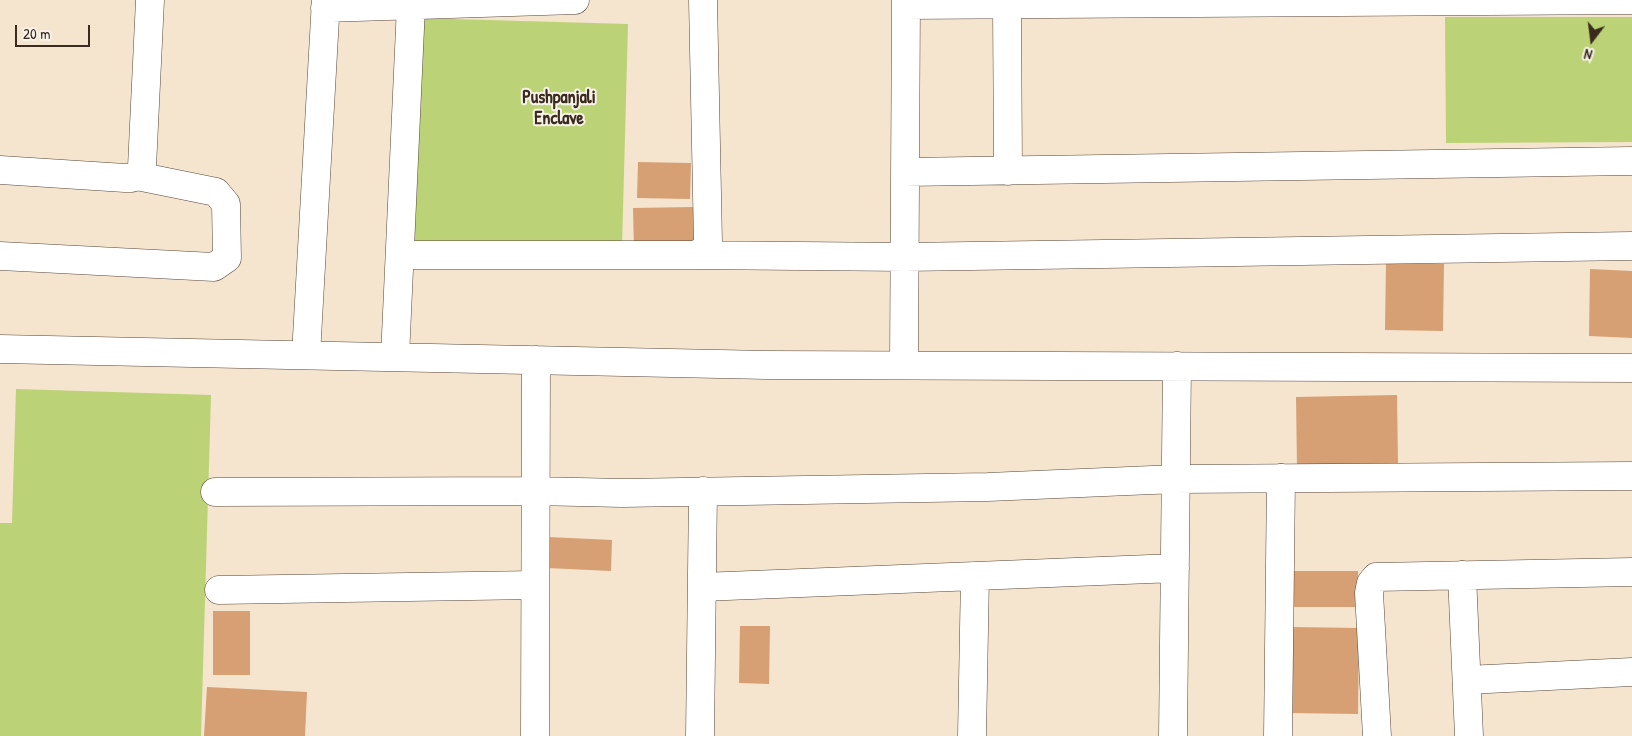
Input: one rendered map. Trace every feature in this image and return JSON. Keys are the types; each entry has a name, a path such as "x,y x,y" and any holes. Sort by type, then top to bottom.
{"street":[{"path":"136,176 142,167 150,0"},
{"path":"306,355 325,4 411,6 575,0"},
{"path":"694,255 706,248 708,242 703,0"},
{"path":"904,365 906,2 1007,4 1632,0"},
{"path":"1007,4 1008,171"},
{"path":"395,357 411,6"},
{"path":"905,172 1632,161"},
{"path":"0,170 125,178 136,176 216,192 226,204 227,258 214,267 0,256"},
{"path":"400,255 905,257 1632,246"},
{"path":"0,349 767,364 1632,368"},
{"path":"535,736 536,360"},
{"path":"1173,736 1177,366"},
{"path":"215,492 622,492 988,487 1176,479 1632,476"},
{"path":"1278,736 1281,478"},
{"path":"700,736 703,491"},
{"path":"702,587 1175,568"},
{"path":"1377,736 1369,593 1371,583 1376,577 1632,572"},
{"path":"1462,575 1469,736"},
{"path":"972,736 975,576"},
{"path":"219,590 535,585"},
{"path":"1467,680 1632,672"}],"green space":[{"path":"1445,17 1632,17 1632,142 1446,143"},
{"path":"416,18 628,24 622,247 411,241"},
{"path":"16,389 211,395 201,736 0,736 0,523 12,523"}],"building":[{"path":"638,162 691,163 690,199 637,198"},
{"path":"693,207 694,249 634,249 633,208"},
{"path":"1386,263 1444,264 1443,331 1385,330"},
{"path":"1590,269 1632,271 1632,338 1589,336"},
{"path":"1397,395 1398,465 1297,467 1296,397"},
{"path":"548,537 612,540 611,571 547,568"},
{"path":"1290,571 1358,571 1358,607 1291,607"},
{"path":"213,611 250,611 250,675 213,675"},
{"path":"740,626 770,626 769,684 739,683"},
{"path":"1291,627 1359,628 1358,714 1290,713"},
{"path":"207,687 307,692 305,736 204,736"}],"district":[{"name":"Pushpanjali Enclave","path":"559,108"}]}
